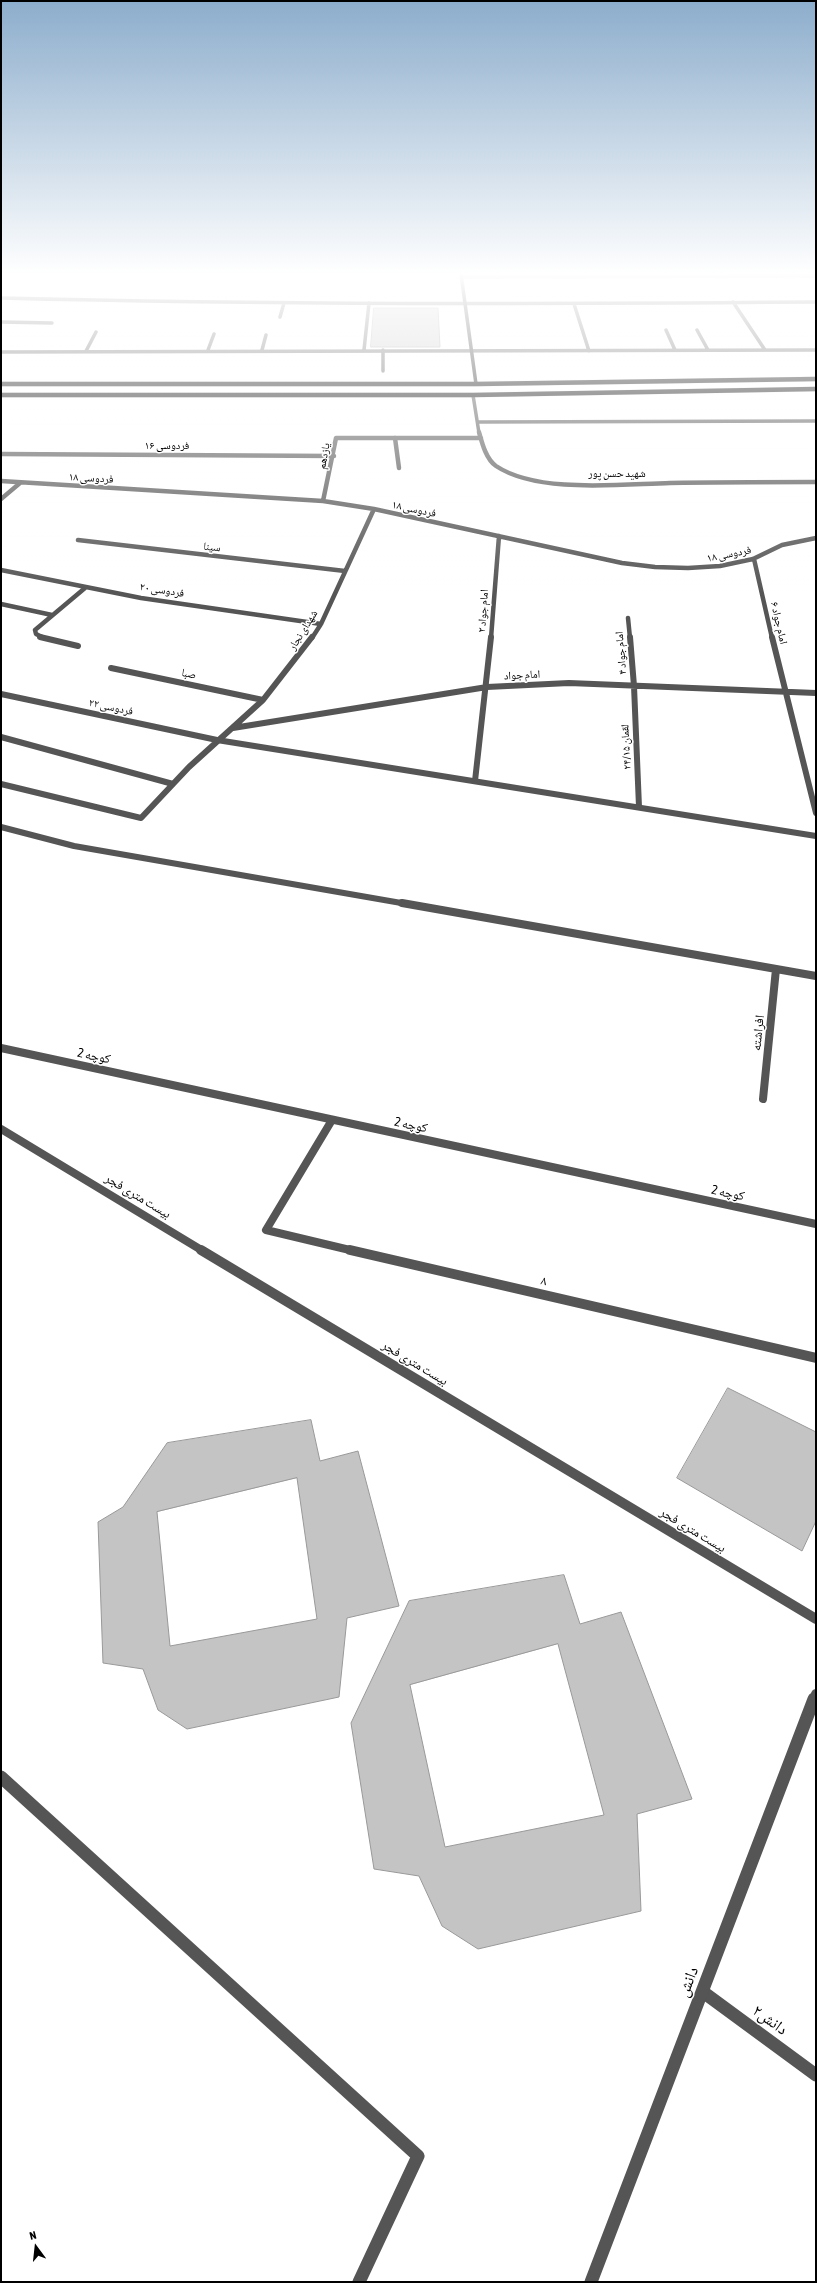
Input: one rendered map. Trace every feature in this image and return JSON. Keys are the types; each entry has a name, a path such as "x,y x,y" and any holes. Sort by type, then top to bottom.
{"main road":[{"path":"1,384 476,384 711,381"},
{"path":"1,395 473,396 816,389"}],"street":[{"name":"شهید حسن پور","path":"473,396 481,438 487,456 496,466 525,478 546,481 602,484 816,482"},
{"path":"479,422 816,421"},
{"name":"یازدهم","path":"323,501 334,456 336,438 481,438"},
{"path":"395,438 399,468"},
{"name":"فردوسی ۱۶","path":"1,454 334,456"},
{"name":"فردوسی ۱۸","path":"1,481 323,501 374,509 622,562 649,566 705,568 754,559 772,549 816,538"},
{"path":"1,499 20,483"},
{"name":"شهدای نجار","path":"1,784 141,818 217,740 233,728 263,700 300,655 321,624 374,509"},
{"name":"امام جواد ۲","path":"474,781 487,687 499,536"},
{"name":"سینا","path":"78,540 345,571"},
{"name":"امام جواد ۶","path":"754,559 784,692 816,813"},
{"name":"فردوسی ۲۰","path":"1,570 85,588 321,624"},
{"path":"78,646 36,634 35,630 85,588"},
{"path":"1,604 52,615"},
{"name":"امام جواد ۴","path":"628,618 634,686"},
{"name":"صبا","path":"111,668 263,700"},
{"name":"امام جواد","path":"233,728 487,687 569,683 816,693"},
{"name":"لقمان ۲۴/۱۵","path":"634,686 639,807"},
{"name":"فردوسی ۲۲","path":"1,694 217,740 816,836"},
{"path":"1,737 173,784"},
{"path":"1,827 74,846 816,976"},
{"name":"افراشته","path":"763,1099 776,969"},
{"name":"کوچه 2","path":"1,1048 816,1224"},
{"name":"۸","path":"332,1120 266,1230 816,1358"},
{"name":"بیست متری فجر","path":"1,1129 816,1619"},
{"name":"دانش","path":"590,2282 703,1992 816,1694"},
{"path":"1,1777 418,2156 359,2282"},
{"name":"دانش۲","path":"703,1992 816,2075"}],"building":[{"path":"728,1388 816,1432 816,1521 802,1551 677,1478"},
{"path":"311,1420 320,1461 358,1451 399,1606 347,1618 339,1697 187,1729 158,1710 143,1669 103,1663 98,1522 123,1507 167,1443","holes":["297,1478 317,1619 170,1646 157,1512"]},
{"path":"564,1575 580,1624 621,1612 692,1799 637,1814 641,1911 478,1949 442,1926 419,1876 374,1869 351,1723 409,1601","holes":["558,1644 604,1815 445,1847 410,1685"]}]}
